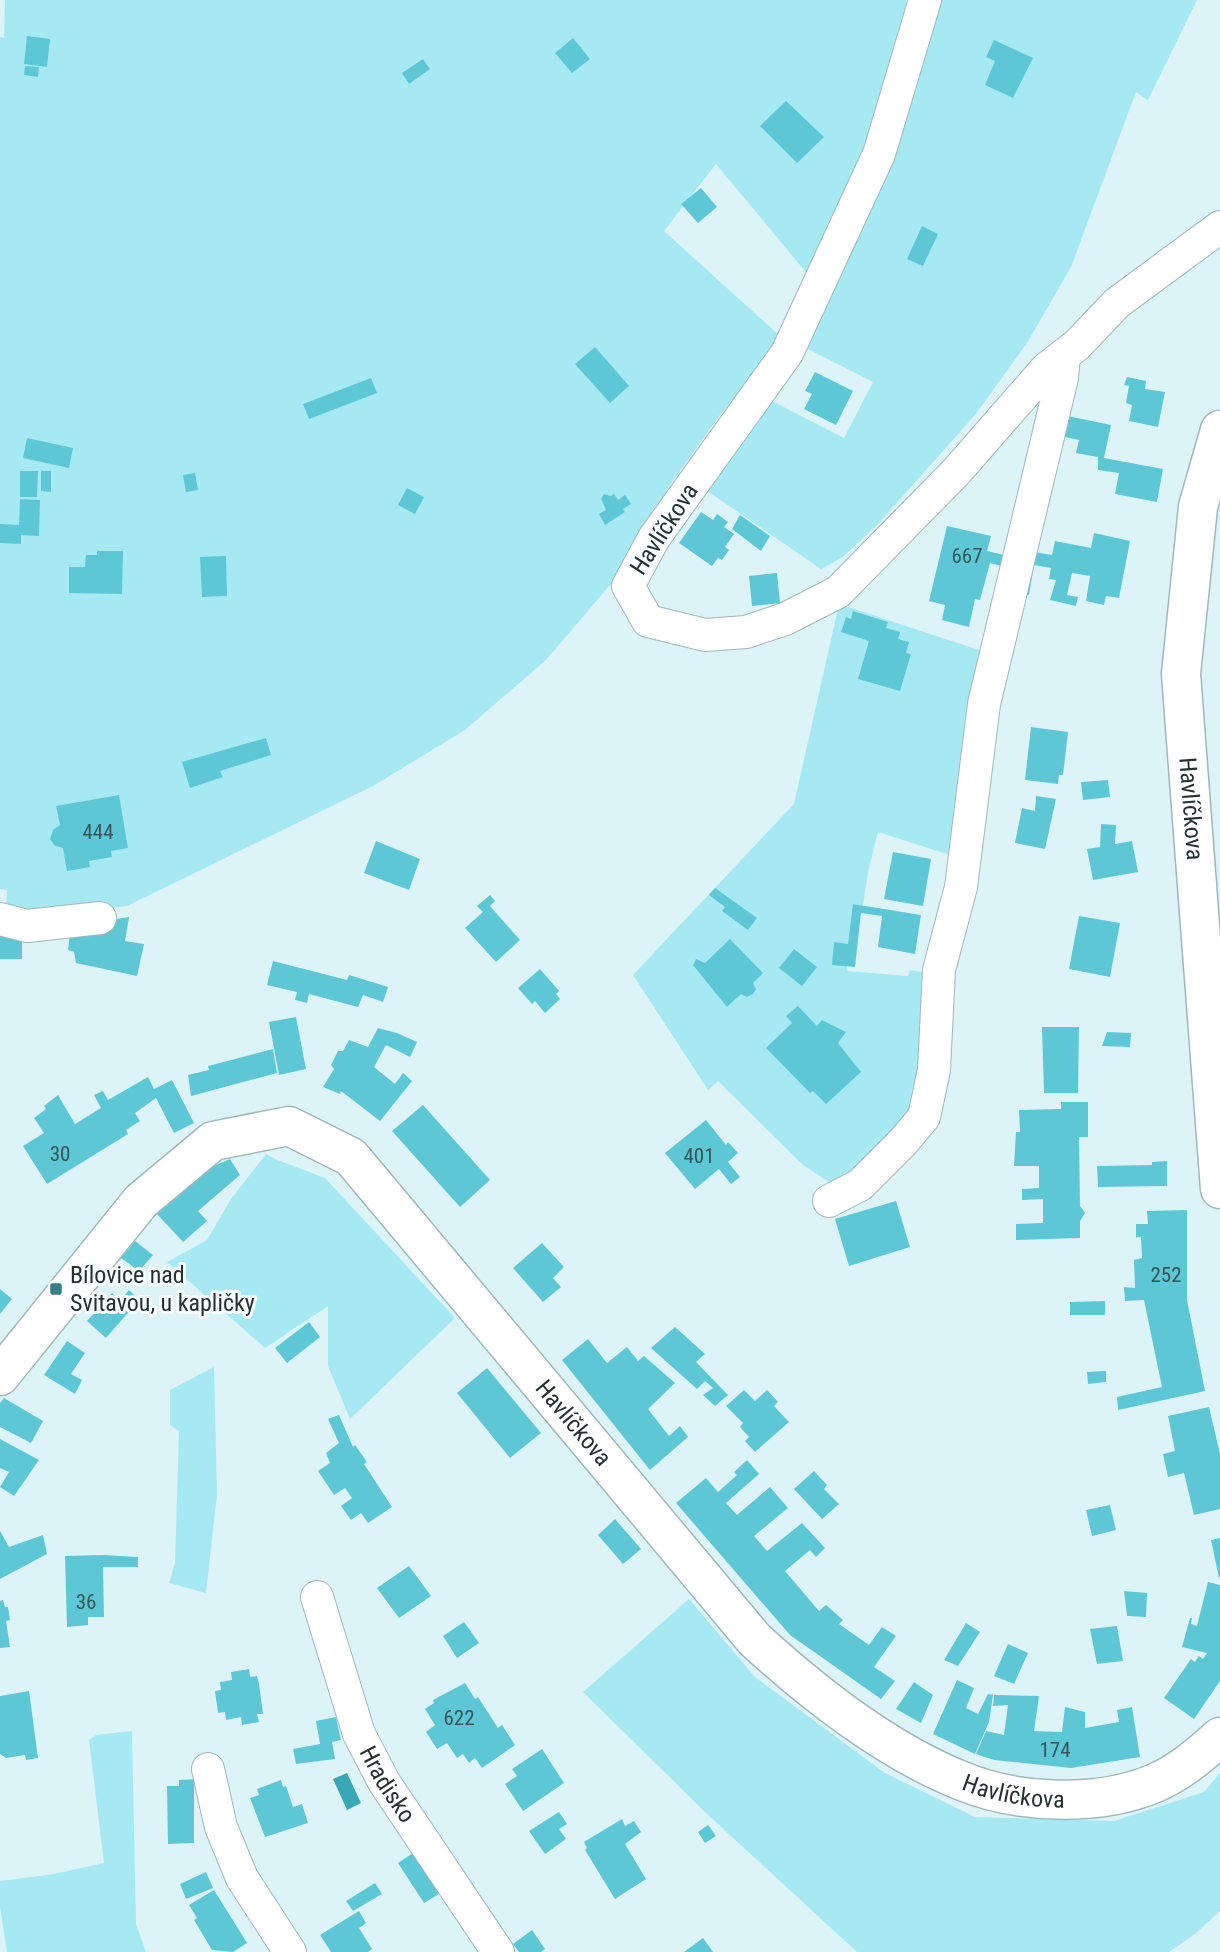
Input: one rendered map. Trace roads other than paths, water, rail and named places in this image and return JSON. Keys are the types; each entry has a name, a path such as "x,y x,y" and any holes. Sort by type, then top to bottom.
{"main road":[{"name":"Havlíčkova","path":"1220,430 1198,507 1181,674 1220,1189"},
{"name":"Havlíčkova","path":"0,1376 141,1201 213,1141 289,1126 351,1157 755,1640 796,1676 880,1736 963,1782 1032,1798 1067,1799 1101,1797 1156,1783 1199,1756 1220,1737"}],"street":[{"name":"Havlíčkova","path":"925,0 880,154 787,353 654,538 628,586 648,621 705,635 746,632 785,619 838,592 956,472 1046,369 1077,345 1117,303 1220,227"},
{"path":"828,1201 860,1185 904,1142 924,1117 934,1070 939,970 961,887 984,704 1062,378 1064,355"},
{"path":"0,919 27,926 100,918"},
{"name":"Hradisko","path":"317,1597 345,1693 365,1746 384,1782 498,1952"},
{"path":"208,1769 221,1827 243,1878 289,1952"}],"place":[{"name":"Bílovice nad Svitavou, u kapličky","path":"56,1289"}]}
